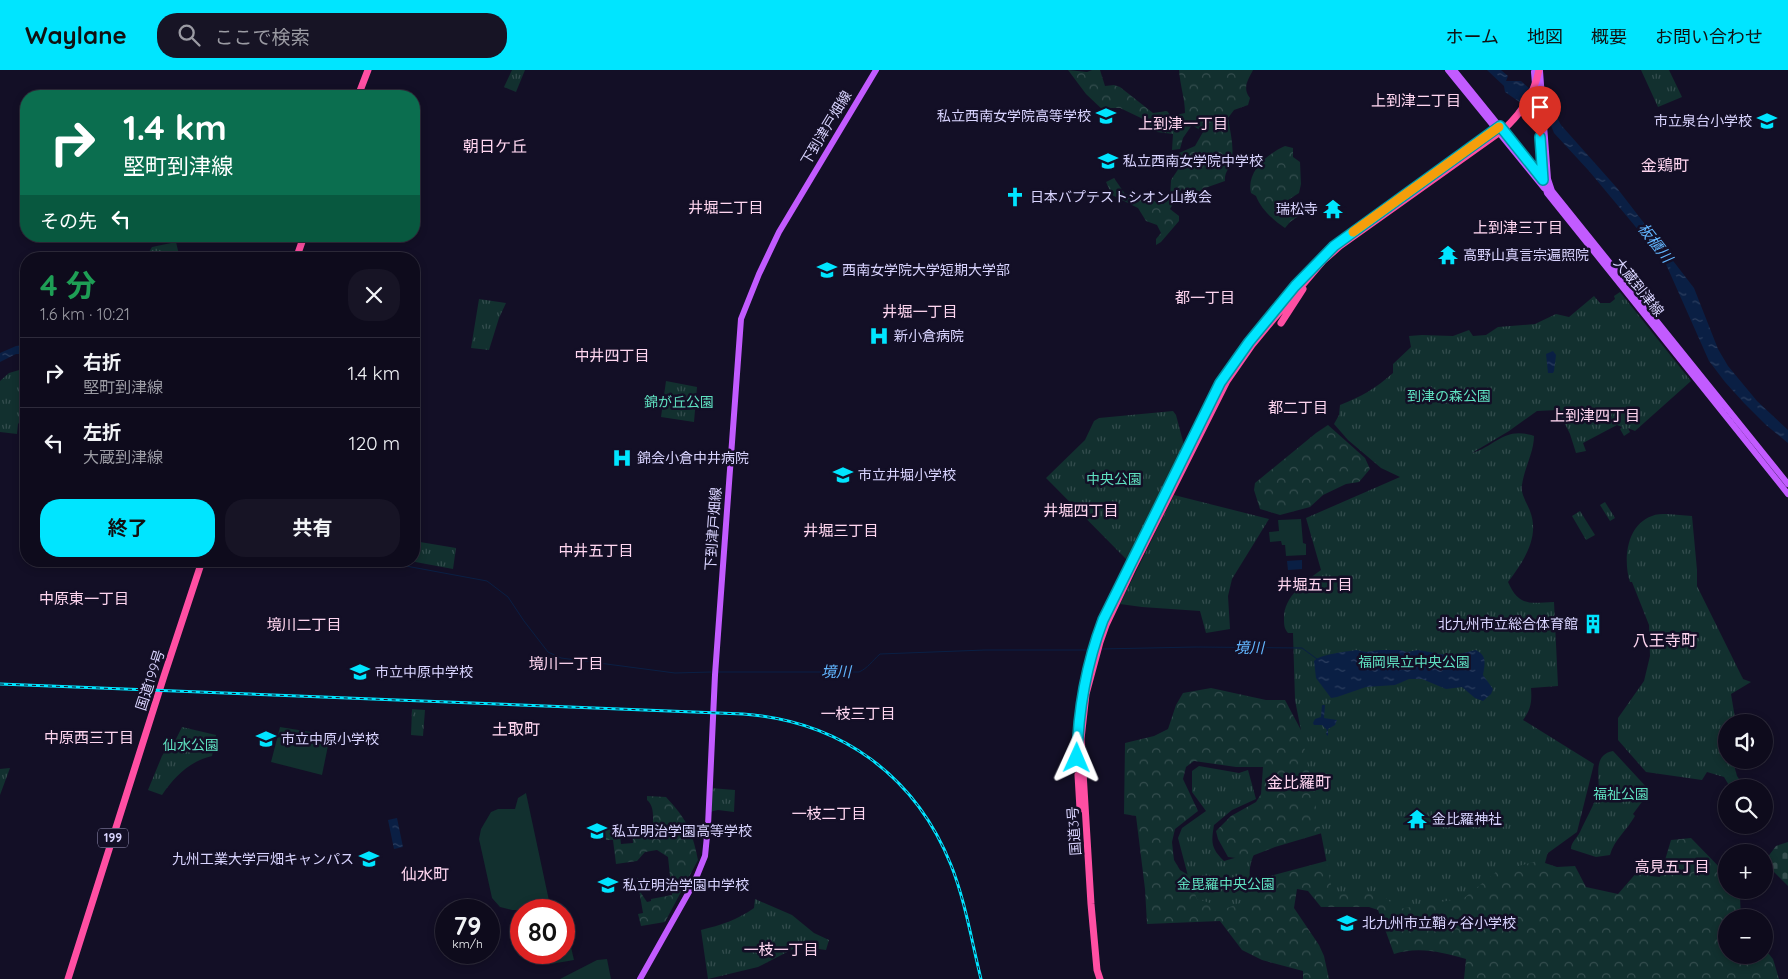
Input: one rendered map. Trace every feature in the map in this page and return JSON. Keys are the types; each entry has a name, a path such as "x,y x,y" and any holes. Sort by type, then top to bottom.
{"highway":[{"path":"355,90 363,70"},
{"path":"360,90 368,70"},
{"name":"国道3号","path":"1100,979 1096,962 1091,904 1081,740 1086,694 1100,642 1109,618 1132,570 1227,381 1252,345 1323,262 1340,246 1516,117 1522,103 1532,88 1537,70"},
{"name":"国道3号","path":"1095,979 1086,904 1077,736 1087,673 1096,640 1111,603 1220,383 1249,342 1295,286 1334,246 1500,130"},
{"path":"1282,323 1305,287 1307,280"},
{"name":"国道199号","path":"68,979 200,567"}],"main road":[{"name":"下到津戸畑線","path":"640,979 694,883 701,869 706,849 715,675 741,319 758,274 779,232 876,70"},
{"path":"1448,70 1543,180 1550,192"},
{"path":"1454,70 1550,192"},
{"name":"大蔵到津線","path":"1537,70 1550,192 1788,494"},
{"name":"大蔵到津線","path":"1532,88 1540,99 1538,117 1543,180"},
{"name":"大蔵到津線","path":"1550,192 1788,484"}],"green space":[{"path":"512,70 525,70 516,92 504,87"},
{"path":"1068,70 1087,72 1100,70 1105,86 1114,85 1120,87 1153,113 1167,111 1171,116 1185,113 1179,70 1253,70 1246,87 1250,98 1248,105 1234,110 1228,118 1232,138 1232,154 1225,181 1205,188 1191,197 1182,188 1170,209 1179,216 1179,221 1161,242 1156,245 1156,239 1161,233 1157,225 1146,221 1138,208 1112,195 1106,182 1114,178 1125,194 1136,195 1163,204 1170,199 1171,180 1181,165 1179,153 1195,146 1203,132 1192,125 1183,138 1180,149 1172,150 1173,134 1157,132 1141,118 1120,108 1110,108 1105,112 1086,94"},
{"path":"1641,70 1669,70 1682,97 1658,107"},
{"path":"1285,146 1293,148 1293,157 1300,162 1301,184 1299,193 1288,200 1288,208 1305,204 1303,213 1285,228 1264,210 1256,196 1251,193 1250,185 1259,165 1271,154"},
{"path":"176,242 178,252 149,252 152,247"},
{"name":"福岡県立中央公園","path":"1620,292 1691,381 1635,431 1628,428 1630,432 1624,436 1620,429 1622,427 1617,425 1583,443 1586,451 1576,453 1570,434 1558,410 1537,411 1509,431 1472,453 1508,435 1516,433 1534,436 1522,488 1533,521 1532,539 1520,566 1508,582 1516,596 1521,600 1532,603 1554,602 1558,686 1531,688 1530,705 1523,720 1594,764 1577,832 1537,861 1496,872 1464,898 1399,909 1377,891 1333,895 1295,700 1293,633 1288,633 1285,628 1285,610 1296,590 1321,570 1306,518 1400,477 1381,468 1348,440 1334,424 1339,415 1340,405 1368,392 1393,373 1393,364 1411,347 1409,336 1453,336 1469,330 1473,336 1486,335 1498,327 1535,324 1556,314 1569,317 1594,296 1600,303 1610,303 1615,299 1614,296"},
{"path":"479,299 506,303 489,350 471,348"},
{"path":"20,370 20,422 17,434 0,432 0,381 9,373"},
{"name":"錦が丘公園","path":"666,381 697,387 694,422 661,417"},
{"name":"中央公園","path":"1173,411 1176,415 1184,445 1127,560 1046,478 1085,440 1094,421 1099,418"},
{"path":"1328,425 1365,458 1370,469 1359,482 1346,484 1323,495 1310,507 1280,515 1260,509 1254,490 1255,483"},
{"path":"1174,495 1269,519 1232,579 1228,596 1230,629 1206,633 1200,611 1120,604"},
{"path":"1605,502 1615,518 1610,521 1600,505"},
{"path":"1580,511 1595,535 1586,540 1572,516"},
{"path":"1655,515 1692,516 1697,586 1743,679 1751,682 1731,694 1734,714 1718,714 1718,769 1735,769 1739,779 1725,779 1707,772 1702,780 1646,772 1618,740 1618,718 1644,681 1650,656 1649,625 1632,582 1630,582 1627,554 1632,535 1637,527 1643,521"},
{"path":"1301,519 1303,543 1306,544 1306,555 1286,556 1285,545 1282,545 1281,541 1270,542 1269,532 1279,531 1278,520"},
{"path":"420,542 456,548 453,569 420,563"},
{"path":"1211,688 1266,700 1285,700 1310,747 1549,848 1545,863 1557,867 1575,866 1586,887 1618,894 1638,871 1660,877 1671,840 1691,838 1718,866 1718,899 1740,899 1741,909 1718,909 1718,964 1773,964 1773,959 1779,979 1464,979 1466,959 1439,952 1421,950 1394,954 1378,910 1369,907 1321,907 1308,891 1297,889 1294,908 1319,945 1324,956 1329,979 1303,979 1303,971 1262,960 1242,950 1220,921 1147,924 1145,889 1136,816 1124,814 1125,743 1154,736 1168,729 1176,705 1183,693","holes":["1194,761 1236,767 1263,767 1261,794 1256,802 1231,816 1216,831 1218,839 1228,857 1244,859 1275,847 1329,831 1330,860 1242,882 1195,879 1180,870 1174,860 1172,842 1175,829 1198,811 1183,779 1186,767"]},
{"path":"412,709 425,710 423,736 411,735"},
{"name":"仙水公園","path":"182,727 216,735 212,756 204,758 184,770 162,795 148,790 162,756 171,741 175,741"},
{"path":"280,727 311,732 318,738 329,741 322,775 271,762"},
{"name":"福祉公園","path":"1613,751 1650,791 1633,814 1635,816 1614,845 1610,855 1596,857 1571,849 1571,847 1598,792 1599,763 1606,753"},
{"name":"金毘羅中央公園","path":"1199,766 1239,773 1248,770 1256,799 1232,810 1214,825 1212,836 1214,849 1224,861 1255,852 1250,875 1254,898 1227,908 1197,899 1188,876 1178,838 1182,828 1206,811 1192,792 1192,771"},
{"path":"10,768 0,795 0,769"},
{"path":"710,788 735,790 734,812 718,810 709,812"},
{"path":"526,793 549,899 510,899 510,910 500,907 500,899 492,898 479,839 481,829 491,812 498,809 515,809 518,798"},
{"path":"647,796 666,797 679,812 691,833 698,860 665,922 641,926 638,914 643,913 637,878 641,893 647,902 651,901 651,899 672,895 668,857 657,850 645,852 637,861 616,864 613,840 606,840 605,829 619,827 621,844 633,843 632,826 653,824 653,811"},
{"path":"1788,842 1788,886 1773,871 1773,850 1776,846"},
{"path":"755,899 792,915 814,933 829,940 826,950 804,947 795,948 758,967 708,979 701,930 729,922 748,912 754,908"},
{"path":"607,959 611,979 560,979 597,960"}],"water":[{"name":"板櫃川","path":"1487,70 1501,70 1508,76 1506,81 1521,81 1553,110 1561,125 1617,188 1694,288 1718,349 1728,366 1757,401 1788,430 1788,443 1744,403 1709,361 1665,262 1589,171 1554,133 1550,123 1505,92 1504,86"},
{"path":"20,346 20,354 0,362 0,353"},
{"path":"1553,351 1556,355 1554,371 1553,373 1548,373 1546,354"},
{"path":"1302,560 1302,569 1288,570 1287,561"},
{"path":"1356,650 1366,652 1400,650 1407,652 1418,650 1451,656 1476,650 1484,657 1483,675 1493,689 1491,694 1483,701 1475,698 1462,687 1446,689 1422,679 1409,679 1395,685 1366,687 1331,698 1316,678 1314,661 1327,655"},
{"path":"1322,705 1325,705 1324,718 1337,720 1335,725 1328,729 1328,736 1326,734 1327,730 1322,725 1314,725 1313,723 1315,719 1321,717"},
{"path":"397,818 403,847 394,849 388,820"}],"waterway":[{"name":"境川","path":"411,567 487,581 508,597 548,652 561,658 675,673 711,672"},
{"name":"境川","path":"1100,649 1196,647 1302,648 1317,659"},
{"name":"境川","path":"718,672 859,672 880,654 985,650 1091,650"}],"railway":[{"path":"0,684 743,714 778,719 811,728 842,741 870,758 895,780 917,804 936,833 956,878 981,979"}],"slow traffic":[{"path":"1353,232 1499,127"}],"place":[{"name":"私立西南女学院高等学校","path":"1106,116"},
{"name":"市立泉台小学校","path":"1767,121"},
{"name":"私立西南女学院中学校","path":"1108,161"},
{"name":"日本バプテストシオン山教会","path":"1015,197"},
{"name":"瑞松寺","path":"1333,209"},
{"name":"高野山真言宗遍照院","path":"1448,255"},
{"name":"西南女学院大学短期大学部","path":"827,270"},
{"name":"新小倉病院","path":"879,336"},
{"name":"錦会小倉中井病院","path":"622,458"},
{"name":"市立井堀小学校","path":"843,475"},
{"name":"北九州市立総合体育館","path":"1593,624"},
{"name":"市立中原中学校","path":"360,672"},
{"name":"市立中原小学校","path":"266,739"},
{"name":"金比羅神社","path":"1417,819"},
{"name":"私立明治学園高等学校","path":"597,831"},
{"name":"九州工業大学戸畑キャンパス","path":"369,859"},
{"name":"私立明治学園中学校","path":"608,885"},
{"name":"北九州市立鞘ヶ谷小学校","path":"1347,923"}],"district":[{"name":"上到津二丁目","path":"1416,101"},
{"name":"上到津一丁目","path":"1183,124"},
{"name":"朝日ケ丘","path":"495,146"},
{"name":"金鶏町","path":"1665,165"},
{"name":"井堀二丁目","path":"726,208"},
{"name":"上到津三丁目","path":"1518,228"},
{"name":"都一丁目","path":"1205,298"},
{"name":"井堀一丁目","path":"920,312"},
{"name":"中井四丁目","path":"612,356"},
{"name":"都二丁目","path":"1298,408"},
{"name":"上到津四丁目","path":"1595,416"},
{"name":"井堀四丁目","path":"1081,511"},
{"name":"井堀三丁目","path":"841,531"},
{"name":"中井五丁目","path":"596,551"},
{"name":"井堀五丁目","path":"1315,585"},
{"name":"中原東一丁目","path":"84,599"},
{"name":"境川二丁目","path":"304,625"},
{"name":"八王寺町","path":"1665,640"},
{"name":"境川一丁目","path":"566,664"},
{"name":"一枝三丁目","path":"858,714"},
{"name":"土取町","path":"516,729"},
{"name":"中原西三丁目","path":"89,738"},
{"name":"金比羅町","path":"1299,782"},
{"name":"一枝二丁目","path":"829,814"},
{"name":"高見五丁目","path":"1672,867"},
{"name":"仙水町","path":"425,874"},
{"name":"一枝一丁目","path":"781,950"}],"route":[{"path":"1077,758 1078,722 1084,685 1103,620 1220,383 1249,342 1295,286 1334,246 1493,133 1500,126 1543,180 1540,137"}],"park label":[{"name":"到津の森公園","path":"1449,396"}]}
